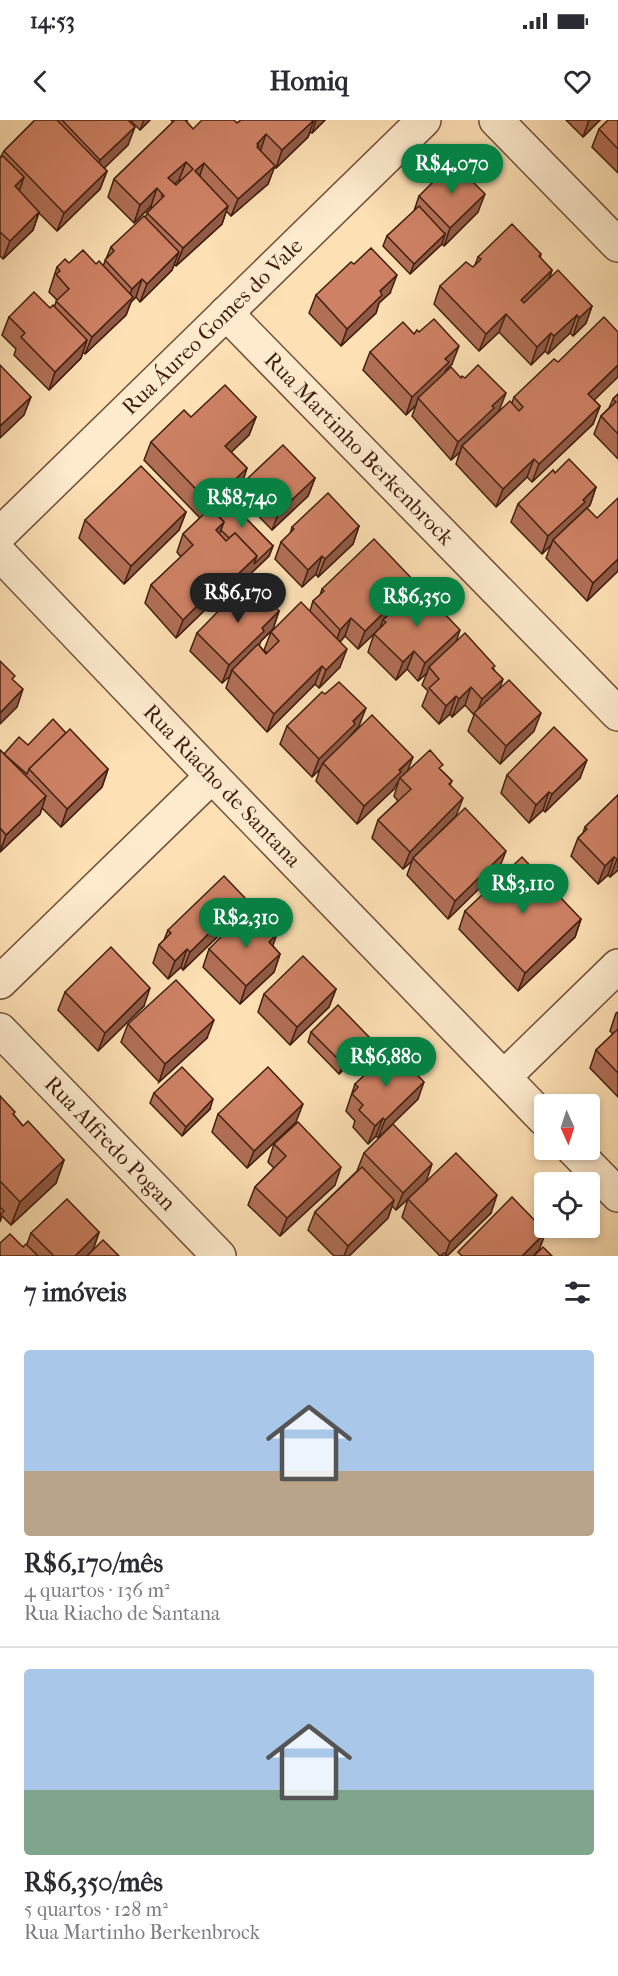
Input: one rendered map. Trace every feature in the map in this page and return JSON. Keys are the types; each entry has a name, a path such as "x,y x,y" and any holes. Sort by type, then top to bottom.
{"street":[{"name":"Rua Áureo Gomes do Vale","path":"0,534 424,120"},
{"path":"496,120 618,245"},
{"name":"Rua Martinho Berkenbrock","path":"226,313 618,714"},
{"name":"Rua Riacho de Santana","path":"0,555 534,1108"},
{"path":"0,982 212,776"},
{"path":"504,1077 618,966"},
{"name":"Rua Alfredo Pogan","path":"0,1030 219,1256"},
{"path":"584,1160 618,1195"}],"building":[{"path":"35,120 57,120 107,171 64,213 4,151"},
{"path":"62,120 128,120 135,127 100,160"},
{"path":"175,120 185,120 193,129 202,120 234,120 237,123 241,120 314,120 282,150 266,134 257,147 275,166 238,199 204,163 195,171 228,206 183,248 147,213 164,196 157,188 140,205 114,179","holes":["186,162 193,169 176,185 168,178"]},
{"path":"608,120 618,120 618,149 599,129"},
{"path":"3,156 24,177 15,186 39,212 10,241 0,232 0,158"},
{"path":"453,162 485,194 450,228 419,196"},
{"path":"419,206 445,234 414,264 387,236"},
{"path":"144,216 179,252 147,284 142,279 132,289 105,260 114,251 111,247"},
{"path":"512,224 541,254 539,256 552,270 521,300 524,303 558,270 592,306 579,318 577,315 554,336 551,333 537,347 506,314 486,334 440,286 466,262 473,267 481,259 478,257"},
{"path":"371,248 397,275 380,291 382,295 347,329 316,295 351,262 354,264"},
{"path":"83,250 96,264 99,261 133,297 92,337 56,301 69,289 56,274 60,271 57,267 65,259 69,263"},
{"path":"34,292 50,308 53,305 87,340 55,372 21,337 25,333 9,317"},
{"path":"604,317 618,332 618,365 588,394 600,406 539,464 534,459 503,489 462,446 510,401 519,411 523,407 514,397 554,359 558,362"},
{"path":"434,319 459,346 445,359 449,362 412,397 370,352 403,322 414,334"},
{"path":"0,365 31,397 0,426"},
{"path":"478,365 506,393 492,406 494,408 458,442 418,398 451,367 461,378 462,376 465,378"},
{"path":"225,385 256,417 225,446 247,468 210,504 151,442 184,410 191,417"},
{"path":"618,394 618,434 601,416 616,402 613,399"},
{"path":"283,445 315,478 279,512 247,479"},
{"path":"569,459 596,487 583,500 585,502 548,536 518,504 553,470 555,473"},
{"path":"141,466 186,512 131,566 85,520"},
{"path":"328,493 359,526 325,559 322,556 308,570 281,542 294,529 292,527"},
{"path":"226,498 273,546 254,564 257,556 235,533 229,538 221,530 224,522 213,511"},
{"path":"618,498 618,559 593,583 553,540 587,508 597,518"},
{"path":"210,508 224,522 216,530 226,541 235,533 257,556 218,593 214,589 183,620 151,585 193,545 183,534"},
{"path":"374,539 415,582 365,631 351,618 340,630 313,601 324,591 322,589"},
{"path":"252,583 279,611 262,628 264,631 229,665 197,633 232,597 235,600"},
{"path":"418,586 460,630 425,663 414,651 403,662 374,634 386,622 383,620"},
{"path":"301,602 347,649 326,670 322,666 274,714 232,670 258,644 266,654 279,641 271,632"},
{"path":"465,633 495,666 492,668 503,679 482,699 471,687 459,699 456,696 446,706 429,688 439,679 429,667"},
{"path":"0,661 15,676 12,679 23,689 0,713"},
{"path":"509,680 541,713 506,746 474,713"},
{"path":"339,682 366,708 353,721 355,724 319,759 287,726 322,692 325,694"},
{"path":"372,715 413,757 399,770 401,772 364,806 323,763"},
{"path":"53,719 66,733 29,769 27,774 4,754 19,737 28,745"},
{"path":"554,727 587,760 552,794 549,792 536,805 507,775"},
{"path":"70,729 108,769 67,809 29,769"},
{"path":"0,750 46,796 6,835 0,828"},
{"path":"430,750 443,765 439,768 452,781 449,784 463,798 410,852 378,820 411,789 400,778"},
{"path":"618,795 618,858 614,857 605,866 578,838 587,829 585,827"},
{"path":"465,808 506,851 455,901 413,858"},
{"path":"522,857 581,919 525,973 465,911"},
{"path":"224,876 245,898 190,952 187,949 175,961 159,945 171,933 168,930"},
{"path":"243,915 255,927 263,919 277,934 269,942 280,954 246,986 209,949"},
{"path":"111,947 150,988 105,1033 65,992"},
{"path":"303,956 336,989 297,1027 264,994"},
{"path":"176,980 214,1020 165,1064 128,1024"},
{"path":"338,1005 370,1038 343,1064 311,1032"},
{"path":"618,1029 618,1073 596,1050"},
{"path":"392,1049 424,1082 385,1120 383,1118 375,1126 359,1110 363,1105 352,1094 358,1087 355,1084"},
{"path":"182,1067 213,1099 186,1127 154,1093"},
{"path":"268,1067 303,1104 254,1151 218,1114"},
{"path":"0,1096 15,1112 13,1114 23,1126 28,1121 64,1160 20,1202 0,1181"},
{"path":"298,1122 341,1167 287,1218 255,1187 286,1156 274,1144"},
{"path":"393,1124 432,1164 403,1193 364,1153"},
{"path":"456,1153 497,1195 450,1242 408,1199"},
{"path":"362,1167 394,1200 348,1246 315,1212"},
{"path":"512,1197 534,1220 534,1238 540,1238 522,1256 462,1256 458,1252"},
{"path":"67,1199 99,1232 75,1256 54,1256 31,1233"},
{"path":"10,1234 23,1247 26,1244 38,1256 0,1256 0,1243"},
{"path":"103,1240 119,1256 87,1256"},
{"path":"543,1247 552,1256 534,1256"}]}
